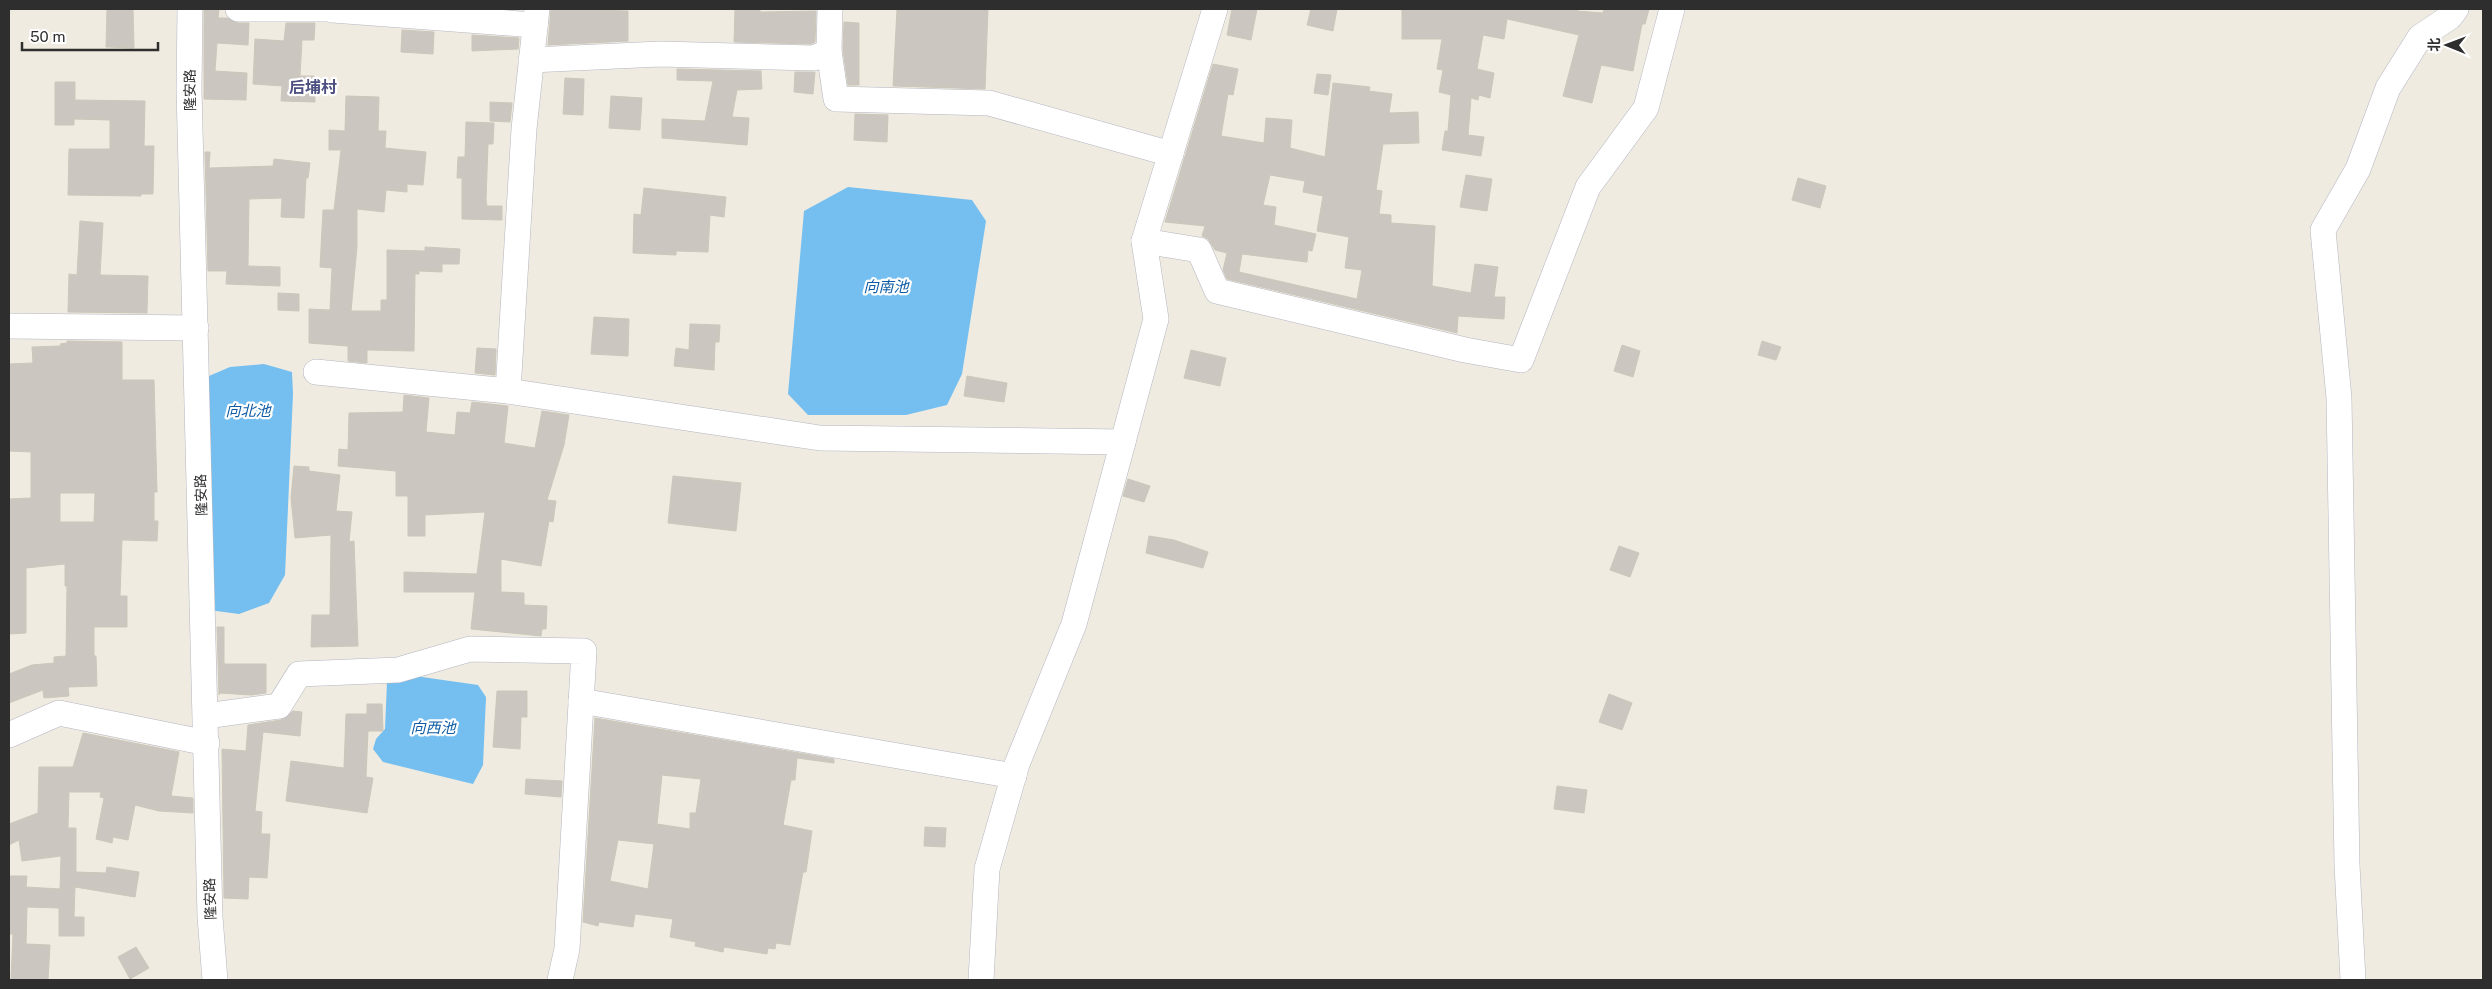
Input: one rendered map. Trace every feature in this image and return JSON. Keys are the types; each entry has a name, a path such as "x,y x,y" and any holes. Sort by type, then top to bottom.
{"street":[{"name":"隆安路","path":"190,9 189,89 210,918 215,980"},
{"path":"238,9 333,10 536,17 524,129 508,391"},
{"path":"830,9 829,51 836,99 989,103 1171,154"},
{"path":"981,980 987,869 1014,776 1074,624 1156,320 1144,241 1215,9"},
{"path":"1144,241 1199,250 1217,291 1466,350 1521,360 1588,187 1646,108 1672,9"},
{"path":"2353,980 2347,855 2339,398 2323,230 2358,170 2388,88 2420,37 2450,17 2456,9"},
{"path":"531,60 660,54 814,58 829,51"},
{"path":"9,326 196,328"},
{"path":"316,372 508,391 820,438 1123,442"},
{"path":"206,716 280,706 298,674 398,670 470,648 584,651 567,949 560,980"},
{"path":"581,701 1014,776"},
{"path":"9,735 59,713 207,743"}],"water":[{"name":"向南池","path":"848,187 972,200 986,221 962,374 947,405 906,415 808,415 788,394 804,211"},
{"name":"向北池","path":"264,364 292,372 293,394 285,575 269,603 239,614 209,610 202,379 230,367"},
{"name":"向西池","path":"415,676 478,685 486,697 483,765 473,784 383,762 373,749 376,739 385,729 387,682"}],"building":[{"path":"107,9 133,9 134,48 106,47"},
{"path":"204,9 219,9 218,18 227,18 238,23 249,23 248,45 217,43 215,71 247,73 246,100 204,99"},
{"path":"551,9 628,11 628,41 548,45"},
{"path":"735,9 760,9 760,12 816,11 815,42 811,44 734,42"},
{"path":"897,9 988,9 985,89 893,86"},
{"path":"1232,9 1257,9 1251,40 1227,35"},
{"path":"1311,9 1337,9 1333,31 1307,25"},
{"path":"1402,9 1578,9 1577,11 1603,13 1604,9 1649,9 1645,24 1642,24 1633,71 1601,65 1592,103 1563,96 1579,35 1507,19 1504,39 1483,35 1477,69 1494,73 1490,98 1479,95 1478,100 1471,98 1468,135 1484,137 1481,156 1442,150 1445,131 1448,131 1451,95 1439,92 1443,70 1437,69 1442,39 1402,39"},
{"path":"844,22 859,23 859,85 848,85 843,50"},
{"path":"286,23 315,23 314,40 302,40 300,76 314,76 315,102 281,101 282,86 253,84 255,39 284,41"},
{"path":"402,30 434,32 433,54 401,52"},
{"path":"472,35 519,38 518,49 472,51"},
{"path":"1213,64 1238,69 1233,95 1228,94 1221,136 1264,143 1266,118 1292,120 1290,148 1325,157 1333,83 1370,87 1369,91 1392,94 1389,113 1418,112 1419,143 1383,144 1376,190 1382,191 1379,214 1391,215 1391,223 1435,226 1432,286 1471,293 1475,264 1498,267 1494,297 1505,297 1504,319 1458,316 1457,333 1227,279 1223,270 1227,253 1215,250 1208,239 1202,236 1205,226 1165,222","holes":["1270,175 1305,181 1303,192 1323,196 1317,231 1349,237 1345,268 1362,270 1357,299 1239,272 1242,254 1307,262 1308,250 1312,251 1316,234 1274,225 1276,207 1263,205"]},
{"path":"677,69 761,71 762,89 737,90 732,117 749,118 747,145 662,138 662,119 705,121 713,81 677,80"},
{"path":"795,72 815,72 813,94 794,92"},
{"path":"1317,74 1331,75 1328,95 1314,93"},
{"path":"565,78 584,79 583,115 563,114"},
{"path":"55,82 75,82 75,100 145,101 144,146 154,146 153,194 141,194 141,196 68,195 69,149 110,149 110,120 74,119 74,125 55,125"},
{"path":"346,96 379,97 378,131 386,131 385,148 426,152 423,185 407,184 407,192 386,190 384,212 357,209 357,247 351,311 381,311 381,300 387,300 387,250 425,251 425,247 460,249 459,264 442,264 442,272 419,271 419,274 415,274 414,351 367,350 367,363 348,361 348,346 309,343 309,309 330,310 332,268 320,267 323,210 334,210 341,150 329,150 329,130 345,131"},
{"path":"611,96 642,98 640,130 609,128"},
{"path":"490,102 512,103 510,122 490,121"},
{"path":"855,114 888,115 887,142 854,140"},
{"path":"466,122 494,123 493,144 488,144 486,200 487,206 502,206 502,220 462,219 462,178 457,178 458,157 465,157"},
{"path":"205,152 210,152 209,168 273,166 274,159 310,163 308,178 306,178 304,218 281,217 282,198 249,199 248,266 280,267 280,286 226,284 227,271 208,271"},
{"path":"1466,175 1492,179 1487,211 1460,207"},
{"path":"1798,178 1826,186 1820,208 1792,200"},
{"path":"644,188 726,197 724,217 710,215 708,252 676,251 676,255 633,253 634,214 641,215"},
{"path":"80,221 103,223 100,275 148,276 147,313 68,312 69,274 77,275"},
{"path":"278,293 299,294 299,311 278,310"},
{"path":"594,317 629,319 628,356 591,354"},
{"path":"690,324 720,325 719,342 715,342 714,370 674,366 676,348 689,350"},
{"path":"67,341 122,342 122,380 154,380 157,492 154,492 154,521 158,521 157,541 122,540 120,596 127,596 127,627 94,627 97,686 68,687 69,696 44,698 43,690 9,703 9,674 32,665 54,663 54,657 66,656 67,586 65,586 65,564 26,568 26,633 9,634 9,499 31,498 31,452 9,451 9,364 33,363 32,347 61,346 60,344 67,343","holes":["60,493 95,493 94,522 60,522"]},
{"path":"1762,341 1781,347 1776,360 1758,355"},
{"path":"1622,345 1640,351 1633,377 1614,371"},
{"path":"477,348 496,349 495,375 475,373"},
{"path":"1191,350 1226,358 1220,386 1184,378"},
{"path":"967,376 1007,383 1004,402 964,396"},
{"path":"404,395 429,398 426,432 455,435 457,412 470,413 472,402 508,406 504,443 535,448 542,411 569,415 564,445 547,500 556,501 553,522 549,521 541,566 501,559 501,592 524,593 524,605 547,606 546,629 542,629 541,636 471,629 475,592 404,592 404,572 477,574 485,512 425,515 425,536 408,536 408,496 396,496 396,471 338,466 339,449 348,450 349,413 403,412"},
{"path":"294,466 309,467 309,471 340,475 336,511 352,512 349,542 354,541 358,646 311,647 312,615 330,615 331,535 295,538 291,498"},
{"path":"673,476 741,483 736,531 668,523"},
{"path":"1128,479 1150,486 1144,502 1123,496"},
{"path":"1149,536 1174,540 1208,552 1203,568 1146,553"},
{"path":"1619,546 1639,553 1630,577 1610,570"},
{"path":"217,627 224,627 224,664 266,664 266,693 251,695 220,693 219,695"},
{"path":"497,691 527,691 527,717 521,717 520,749 493,747"},
{"path":"1609,694 1632,703 1622,730 1599,722"},
{"path":"367,704 382,704 383,731 368,731 366,777 373,778 367,813 286,801 291,761 344,768 346,714 367,714"},
{"path":"293,711 302,712 300,736 263,732 255,811 262,812 261,834 270,834 267,878 249,877 248,899 224,898 222,749 246,751 248,725 281,720"},
{"path":"595,718 834,759 834,763 797,758 795,780 791,780 783,825 812,831 806,872 803,872 790,945 776,943 775,949 768,948 767,954 724,947 723,952 695,946 696,942 670,937 673,919 635,914 633,927 599,922 598,926 583,922","holes":["662,775 701,779 696,813 690,813 690,829 657,824","618,840 654,844 648,889 610,881"]},
{"path":"83,733 179,752 171,796 193,798 193,813 159,811 135,805 128,840 113,837 112,843 96,839 104,798 100,797 101,792 69,792 68,828 76,828 76,872 106,873 107,867 139,872 135,897 75,887 74,917 84,917 84,936 59,936 59,908 27,907 26,944 50,945 48,980 11,980 13,934 9,934 9,876 27,876 26,887 60,889 61,856 22,861 19,840 9,845 9,824 38,813 39,767 73,767"},
{"path":"526,779 562,781 561,797 525,794"},
{"path":"1557,786 1587,790 1584,813 1554,809"},
{"path":"925,827 946,828 945,847 924,846"},
{"path":"136,947 149,968 130,979 118,957"}],"district":[{"name":"后埔村","path":"313,87"}]}
